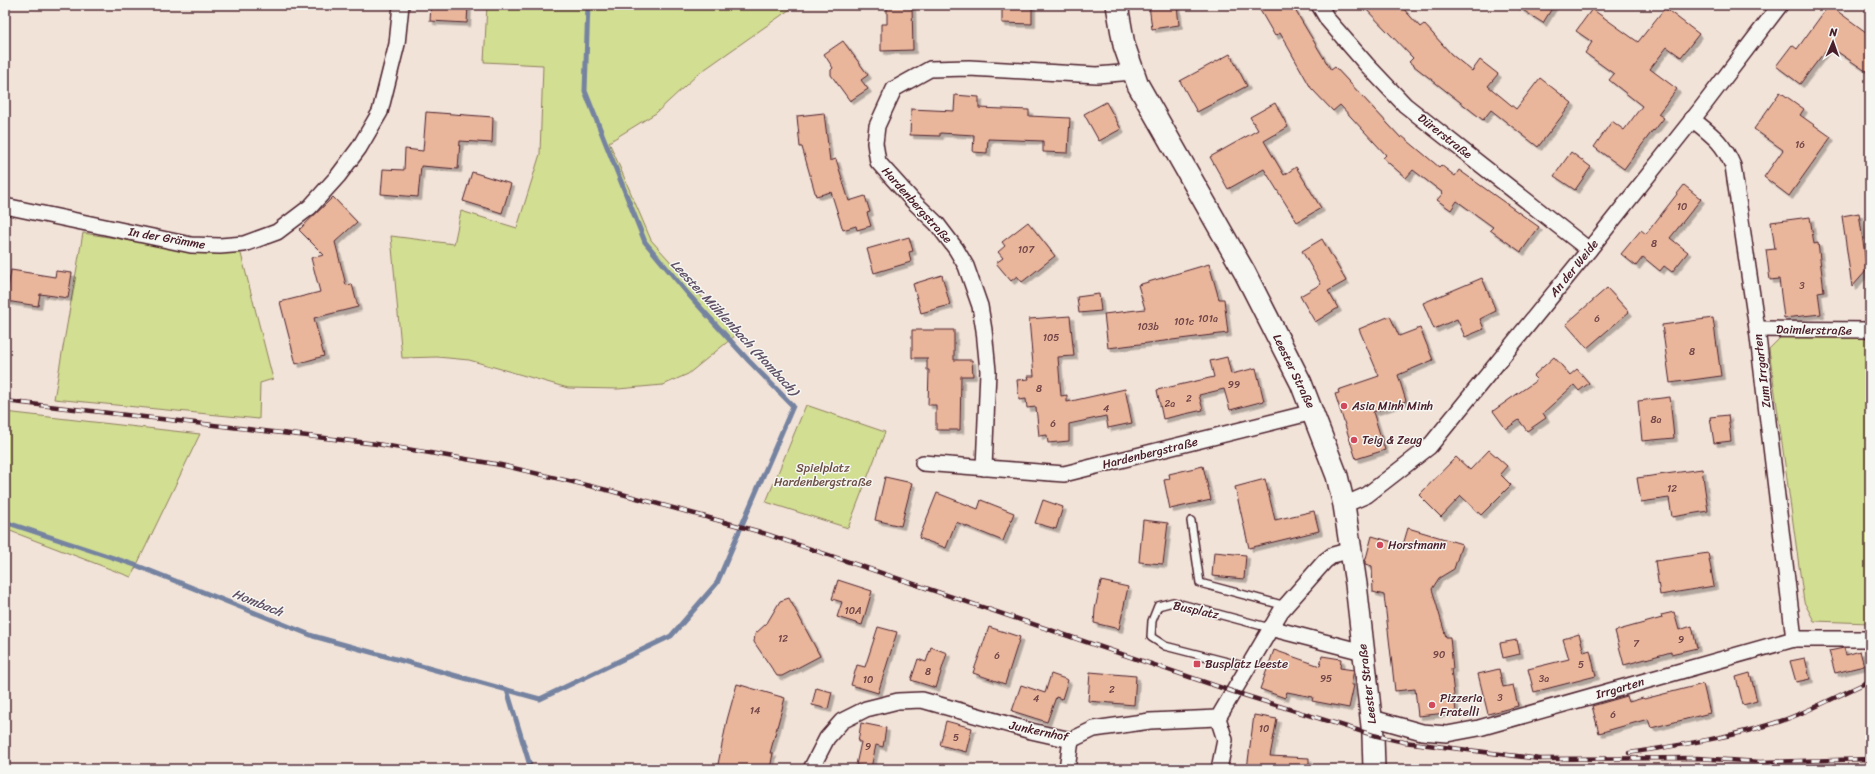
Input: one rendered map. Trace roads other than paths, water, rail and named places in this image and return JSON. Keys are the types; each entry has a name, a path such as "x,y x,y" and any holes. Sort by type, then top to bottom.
{"street":[{"name":"In der Grämme","path":"5,206 191,245 220,246 244,244 277,232 310,207 338,176 359,148 380,112 397,44 401,5"},
{"name":"Leester Straße","path":"1118,5 1124,45 1138,85 1244,273 1301,383 1337,476 1344,505 1351,550 1372,718 1374,769"},
{"name":"Dürerstraße","path":"1319,5 1328,20 1367,65 1405,105 1589,250"},
{"name":"An der Weide","path":"1344,505 1367,495 1429,447 1589,250 1780,5"},
{"name":"Hardenbergstraße","path":"984,468 988,371 980,306 966,266 956,249 937,224 913,201 878,162 875,143 877,126 894,89 930,69 969,68 1097,75 1133,72"},
{"name":"Zum Irrgarten","path":"1692,119 1718,139 1727,151 1733,166 1757,329 1794,639"},
{"name":"Daimlerstraße","path":"1757,329 1870,330"},
{"name":"Hardenbergstraße","path":"923,463 1064,474 1313,412"},
{"path":"1219,769 1225,740 1218,718 1270,628 1286,606 1325,561 1333,555 1351,550"},
{"name":"Busplatz","path":"1270,628 1363,652"},
{"name":"Irrgarten","path":"1372,718 1422,732 1447,734 1479,728 1794,639 1870,639"},
{"name":"Junkernhof","path":"811,769 827,738 842,721 866,709 898,701 922,700 1031,731 1071,740 1094,729 1150,721 1218,718"},
{"path":"1067,769 1071,740"}],"lane":[{"path":"1191,521 1200,583 1286,606"},
{"name":"Busplatz","path":"1247,668 1165,646 1151,637 1152,621 1158,606 1173,602 1270,628"}],"waterway":[{"name":"Leester Mühlenbach (Hombach)","path":"5,522 138,566 313,636 540,699 671,636 717,583 793,406 749,361 689,295 645,242 585,91 588,5"},
{"path":"507,690 531,769"}],"railway":[{"path":"5,401 377,444 501,465 611,491 757,531 1234,692 1373,735 1404,742 1540,759 1697,758 1760,762 1870,759"},
{"path":"1629,753 1707,740 1765,726 1806,711 1870,681"}],"place":[{"name":"Asia Minh Minh","path":"1344,406"},
{"name":"Teig & Zeug","path":"1354,440"},
{"name":"Horstmann","path":"1380,545"},
{"name":"Busplatz Leeste","path":"1197,664"},
{"name":"Pizzeria Fratelli","path":"1432,705"}],"park label":[{"name":"Spielplatz Hardenbergstraße","path":"823,475"}],"water label":[{"name":"Hombach","path":"258,602"}]}
